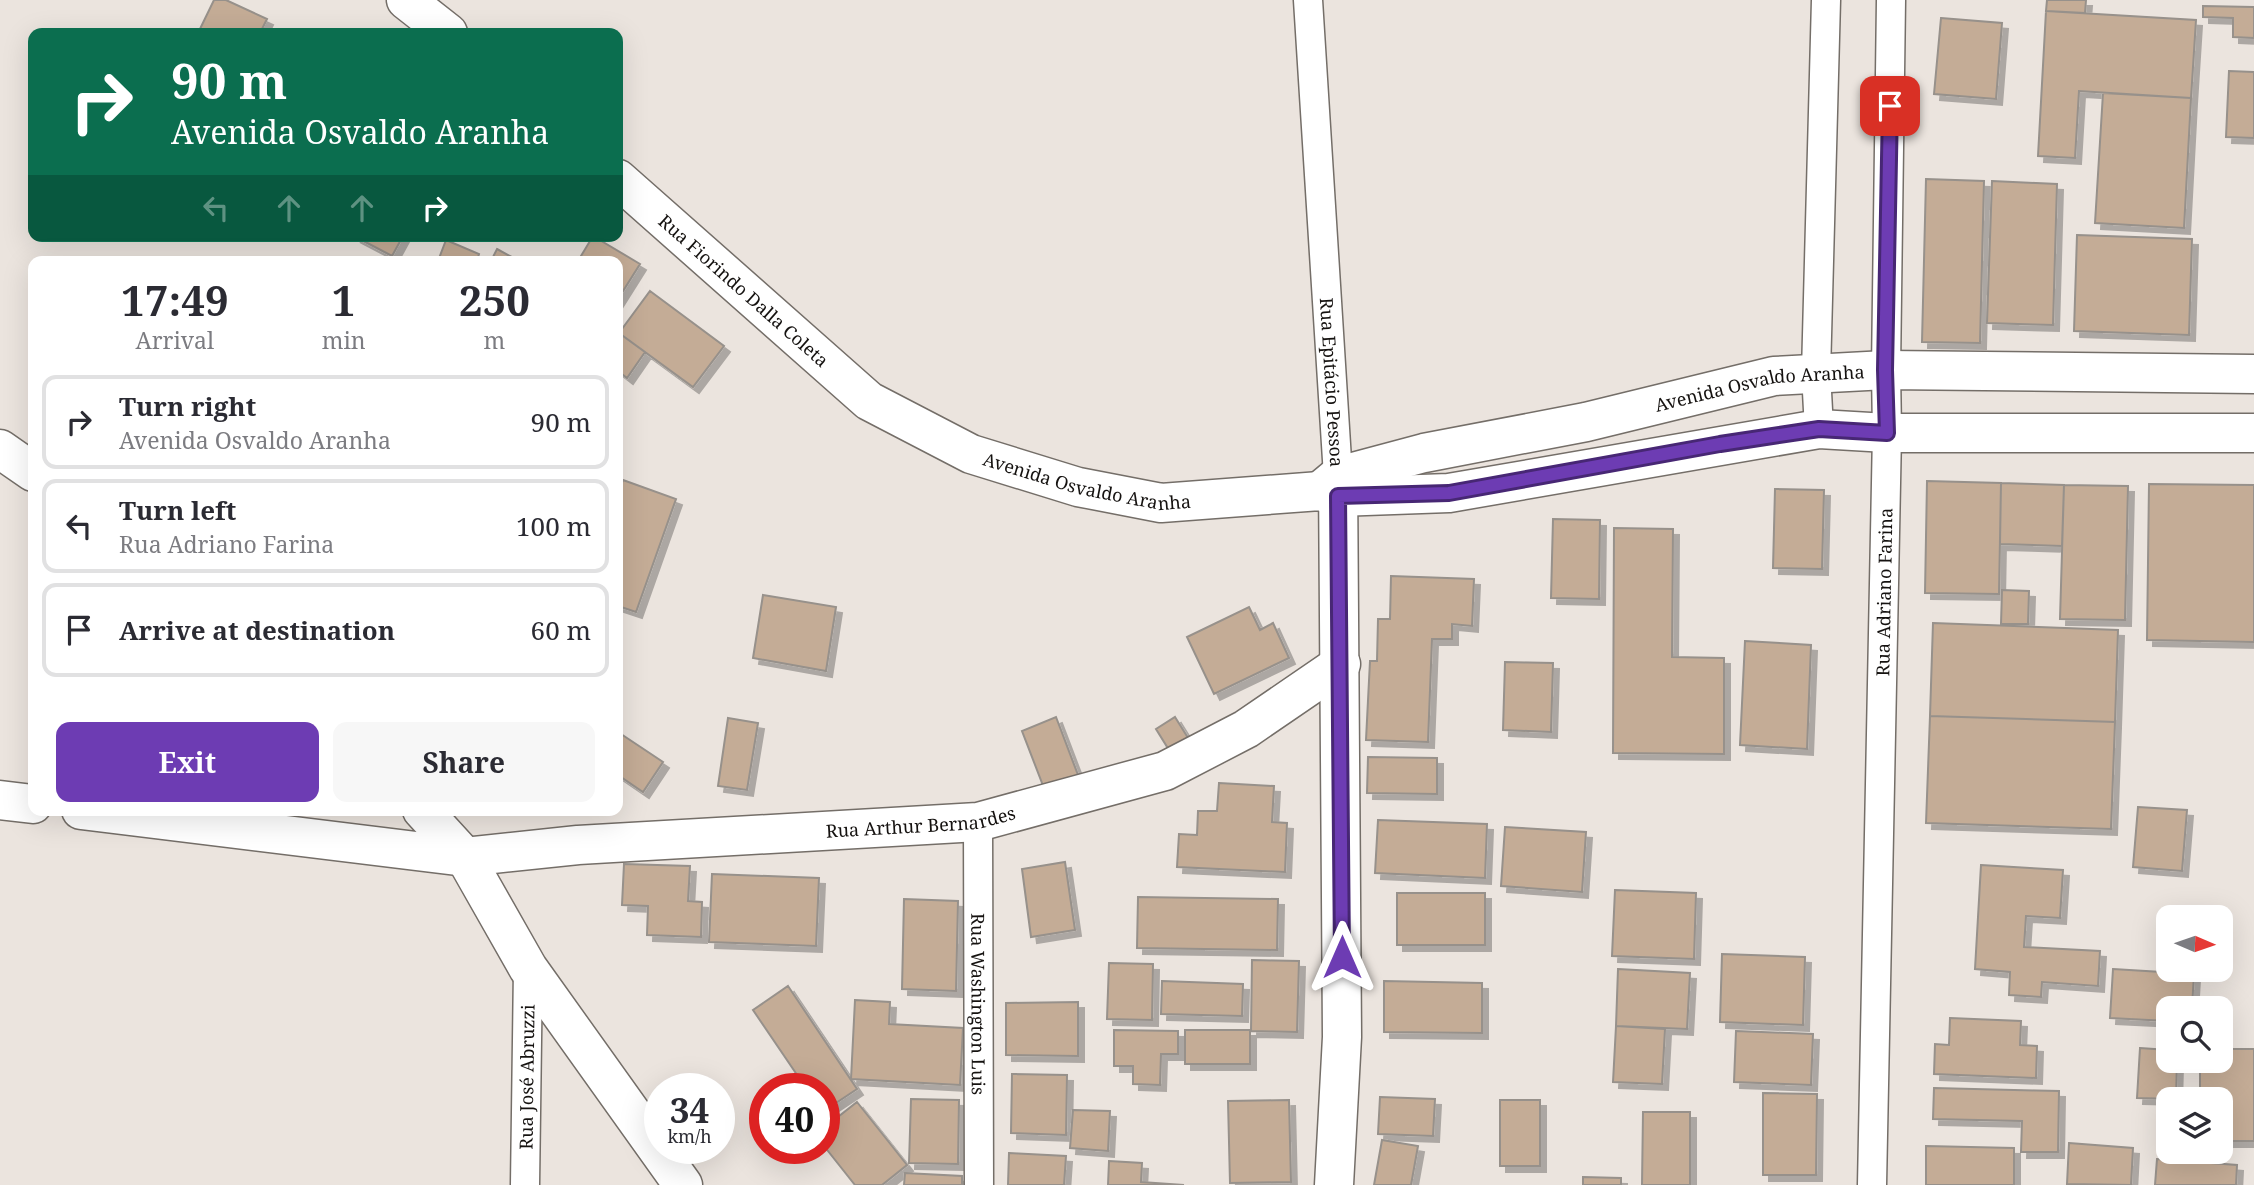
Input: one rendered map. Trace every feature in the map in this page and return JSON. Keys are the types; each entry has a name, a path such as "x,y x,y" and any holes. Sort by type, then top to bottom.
{"main road":[{"path":"406,0 442,28"},
{"name":"Rua Fiorindo Dalla Coleta","path":"623,182 869,401"},
{"name":"Avenida Osvaldo Aranha","path":"1332,488 1424,453 1586,422 1774,376 1816,373 1887,400 2254,433"},
{"name":"Avenida Osvaldo Aranha","path":"869,401 971,454 1078,487 1161,503 1332,488 1449,493 1819,429 1887,400 2254,374"},
{"path":"0,449 28,469"},
{"name":"Rua Epitácio Pessoa","path":"1332,488 1341,664 1342,1037 1334,1185"},
{"name":"Rua Arthur Bernardes","path":"130,816 465,857 578,845 978,822 1165,771 1246,729 1341,664"},
{"path":"0,800 28,803"},
{"path":"427,816 465,857 528,968 683,1185"}],"street":[{"name":"Rua Epitácio Pessoa","path":"1308,0 1332,488"},
{"path":"1819,429 1816,373 1826,0"},
{"name":"Rua Adriano Farina","path":"1872,1185 1887,400 1891,0"},
{"name":"Rua Washington Luis","path":"978,822 979,1185"},
{"name":"Rua José Abruzzi","path":"525,1185 528,968"}],"building":[{"path":"214,0 226,0 267,19 262,28 200,28"},
{"path":"2047,0 2086,0 2085,13 2046,11"},
{"path":"2203,6 2254,7 2254,38 2233,37 2233,18 2203,17"},
{"path":"2046,11 2196,20 2191,98 2079,91 2075,158 2038,156"},
{"path":"1941,18 2002,23 1996,99 1934,94"},
{"path":"2229,71 2254,72 2254,138 2226,137"},
{"path":"2103,93 2191,98 2184,228 2095,223"},
{"path":"1926,179 1984,181 1980,343 1922,342"},
{"path":"1992,181 2057,184 2053,325 1987,323"},
{"path":"2077,235 2192,239 2189,335 2074,331"},
{"path":"365,242 400,242 392,256"},
{"path":"445,242 479,254 478,256 440,256"},
{"path":"589,242 603,242 640,264 623,291 623,256 581,256"},
{"path":"497,249 510,256 494,256"},
{"path":"650,291 724,346 693,387 623,336 623,328"},
{"path":"623,336 645,352 627,378 623,375"},
{"path":"623,480 676,499 636,612 623,608"},
{"path":"1927,481 2001,483 1999,594 1925,593"},
{"path":"2001,483 2064,485 2062,546 2000,544"},
{"path":"2149,484 2254,485 2254,642 2147,640"},
{"path":"2064,485 2128,486 2125,620 2060,619"},
{"path":"1775,489 1824,490 1822,569 1773,568"},
{"path":"1553,519 1600,520 1599,599 1551,598"},
{"path":"1614,528 1673,529 1672,657 1724,658 1724,754 1613,753"},
{"path":"1391,576 1474,579 1472,626 1452,624 1452,639 1432,639 1428,742 1366,740 1370,661 1377,661 1378,619 1390,619"},
{"path":"2002,590 2029,591 2028,624 2001,624"},
{"path":"763,595 836,607 826,671 753,658"},
{"path":"1249,607 1260,630 1273,623 1289,658 1214,694 1187,637"},
{"path":"1933,623 2118,630 2115,722 1930,716"},
{"path":"1745,641 1811,645 1807,749 1740,745"},
{"path":"1505,662 1553,663 1551,732 1503,730"},
{"path":"1930,716 2115,722 2111,829 1926,823"},
{"path":"1056,717 1081,783 1047,796 1022,731"},
{"path":"1175,717 1193,746 1174,758 1156,729"},
{"path":"728,718 758,723 747,790 718,786"},
{"path":"623,735 663,762 643,792 623,778"},
{"path":"1368,757 1437,758 1437,794 1367,793"},
{"path":"1219,783 1274,786 1272,822 1287,823 1285,872 1177,867 1179,834 1197,835 1198,811 1217,811"},
{"path":"2138,807 2187,810 2182,871 2133,867"},
{"path":"1378,820 1487,824 1485,878 1375,873"},
{"path":"1505,827 1586,832 1582,892 1501,886"},
{"path":"1065,862 1075,930 1031,937 1022,869"},
{"path":"624,864 690,866 688,901 702,902 701,937 647,935 648,906 622,905"},
{"path":"1981,865 2063,870 2060,918 2026,916 2024,947 2100,951 2098,986 2042,982 2041,997 2009,995 2010,972 1975,969"},
{"path":"712,874 819,878 816,946 709,942"},
{"path":"1615,890 1696,893 1694,959 1612,956"},
{"path":"1397,893 1485,893 1485,945 1397,945"},
{"path":"1138,897 1278,899 1277,950 1137,948"},
{"path":"904,899 958,901 956,991 902,989"},
{"path":"1722,954 1805,957 1803,1025 1720,1022"},
{"path":"1252,960 1299,961 1297,1032 1251,1031"},
{"path":"1109,963 1153,964 1152,1020 1107,1019"},
{"path":"1618,969 1690,973 1687,1029 1616,1026"},
{"path":"2113,969 2156,972 2156,982 2194,982 2193,996 2156,996 2156,1020 2110,1018"},
{"path":"1162,981 1243,984 1242,1016 1161,1014"},
{"path":"1384,981 1482,983 1482,1033 1384,1032"},
{"path":"788,986 857,1089 840,1100 840,1073 796,1073 753,1010"},
{"path":"855,1000 890,1002 889,1024 963,1028 960,1085 851,1079"},
{"path":"1078,1002 1078,1056 1006,1055 1006,1003"},
{"path":"1950,1018 2021,1021 2020,1045 2037,1046 2036,1078 1934,1074 1935,1044 1949,1045"},
{"path":"1616,1026 1665,1029 1662,1084 1613,1082"},
{"path":"1114,1030 1178,1031 1178,1054 1161,1054 1160,1085 1133,1084 1133,1066 1114,1066"},
{"path":"1185,1030 1250,1030 1250,1064 1185,1064"},
{"path":"1736,1031 1813,1034 1811,1085 1734,1082"},
{"path":"2140,1048 2156,1049 2156,1073 2177,1073 2176,1087 2156,1087 2156,1098 2137,1098"},
{"path":"2233,1049 2254,1049 2254,1141 2233,1141 2233,1087 2200,1087 2200,1073 2233,1073"},
{"path":"1012,1074 1067,1075 1066,1135 1011,1133"},
{"path":"1934,1088 2059,1091 2058,1152 2021,1152 2022,1121 1933,1119"},
{"path":"1763,1093 1817,1094 1816,1175 1763,1175"},
{"path":"1380,1097 1435,1099 1433,1136 1378,1134"},
{"path":"911,1099 959,1100 958,1164 909,1163"},
{"path":"1289,1100 1291,1182 1230,1183 1228,1101"},
{"path":"1500,1100 1540,1100 1540,1166 1500,1166"},
{"path":"857,1102 907,1165 882,1185 855,1185 838,1164 840,1115"},
{"path":"1073,1110 1110,1111 1108,1151 1070,1148"},
{"path":"1643,1112 1690,1112 1690,1185 1642,1185"},
{"path":"1382,1140 1418,1146 1411,1185 1374,1185"},
{"path":"2069,1143 2133,1148 2131,1185 2067,1184"},
{"path":"1926,1146 2014,1148 2014,1185 1926,1185"},
{"path":"1009,1153 1066,1156 1064,1185 1008,1185"},
{"path":"1109,1161 1142,1163 1141,1182 1184,1185 1108,1185"},
{"path":"2157,1164 2237,1165 2236,1185 2155,1185"},
{"path":"905,1173 962,1176 962,1185 904,1185"},
{"path":"1583,1177 1621,1178 1621,1185 1583,1185"}],"route":[{"path":"1342,957 1338,496 1449,493 1819,429 1887,433 1885,370 1890,106"}]}
